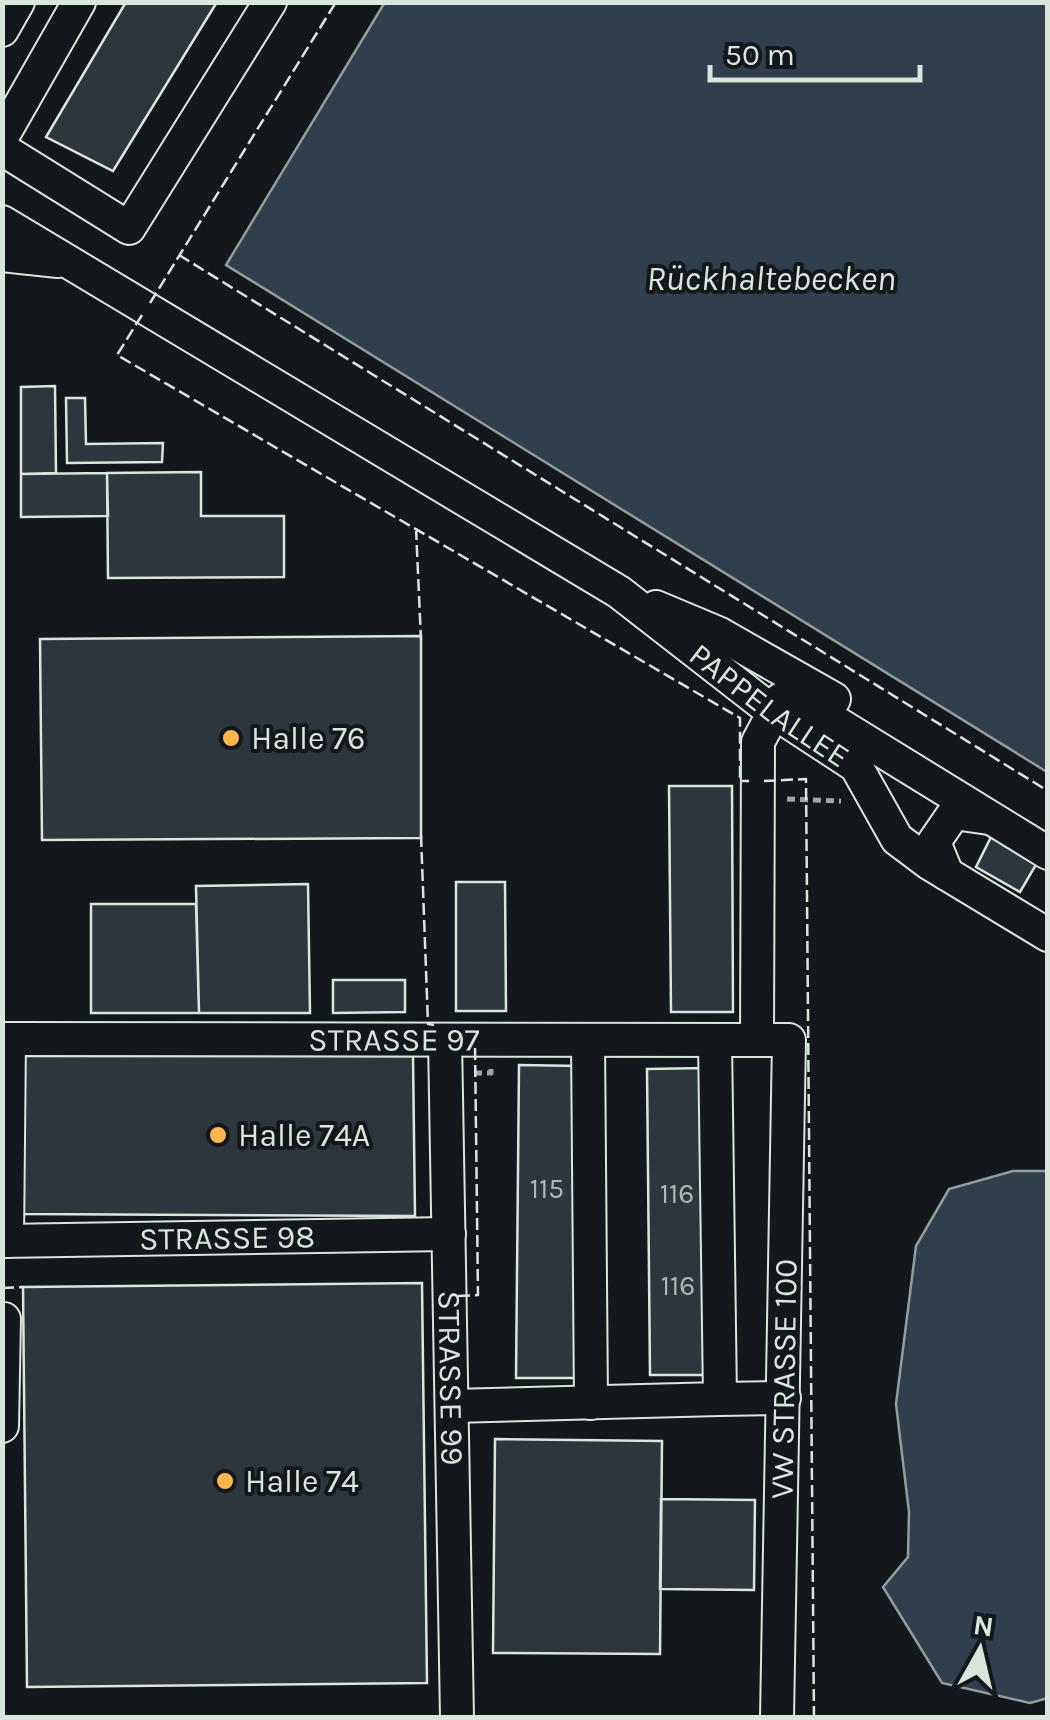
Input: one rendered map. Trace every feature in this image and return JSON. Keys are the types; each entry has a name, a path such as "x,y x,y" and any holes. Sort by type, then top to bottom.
{"street":[{"path":"2,30 18,2"},
{"path":"2,137 80,2"},
{"path":"2,149 129,228 270,2"},
{"name":"PAPPELALLEE","path":"2,222 619,592 772,711 856,766 896,838 946,874 1048,936"},
{"path":"2,254 74,264"},
{"name":"PAPPELALLEE","path":"619,592 718,633 1048,827"},
{"path":"772,711 782,700 800,701 1048,853"},
{"name":"VW STRASSE 100","path":"772,711 758,742 757,781 773,1040 784,1398 777,1718"},
{"path":"946,874 934,842 954,813 989,818"},
{"name":"STRASSE 97","path":"6,1039 773,1040"},
{"name":"STRASSE 98","path":"6,1039 5,1241 449,1234"},
{"name":"STRASSE 99","path":"445,1040 456,1718"},
{"path":"588,1040 591,1403"},
{"path":"715,1040 720,1398"},
{"path":"2,1426 4,1319"},
{"path":"452,1406 784,1398"}],"water":[{"name":"Rückhaltebecken","path":"385,2 1047,3 1047,772 226,265"},
{"path":"1013,1171 1048,1171 1048,1698 1030,1703 942,1683 883,1587 908,1557 909,1512 896,1404 916,1246 949,1189"}],"building":[{"path":"126,2 217,2 113,171 46,137"},
{"path":"55,386 56,473 21,474 21,387"},
{"path":"66,398 85,398 86,444 163,443 162,462 67,463"},
{"path":"201,472 201,516 284,516 284,577 108,578 107,473"},
{"path":"107,473 108,516 21,517 21,474"},
{"name":"Halle 76","path":"421,636 421,838 42,840 40,639"},
{"path":"669,786 732,786 733,1012 671,1012"},
{"path":"992,835 1037,863 1020,892 976,867"},
{"path":"456,882 505,882 506,1011 456,1011"},
{"path":"308,884 310,1013 199,1013 196,886"},
{"path":"91,904 196,904 199,1013 91,1013"},
{"path":"333,980 405,980 405,1012 333,1013"},
{"name":"Halle 74A","path":"22,1056 413,1056 415,1216 22,1214"},
{"path":"519,1065 580,1066 578,1378 516,1378"},
{"path":"705,1068 708,1375 650,1375 647,1069"},
{"name":"Halle 74","path":"422,1283 427,1683 27,1687 23,1287"},
{"path":"495,1439 662,1441 660,1654 493,1653"},
{"path":"661,1499 755,1500 754,1590 660,1589"}],"fence":[{"path":"150,303 336,2"},
{"path":"179,255 1048,791"},
{"path":"142,315 117,355 740,718 740,781 749,781"},
{"path":"416,528 421,640"},
{"path":"764,781 806,779 814,1718"},
{"path":"421,835 428,1024 434,1025"},
{"path":"458,1296 478,1295 475,1046"},
{"path":"2,1288 23,1287"}],"place":[{"name":"Halle 76","path":"231,738"},
{"name":"Halle 74A","path":"218,1135"},
{"name":"Halle 74","path":"225,1481"}]}
